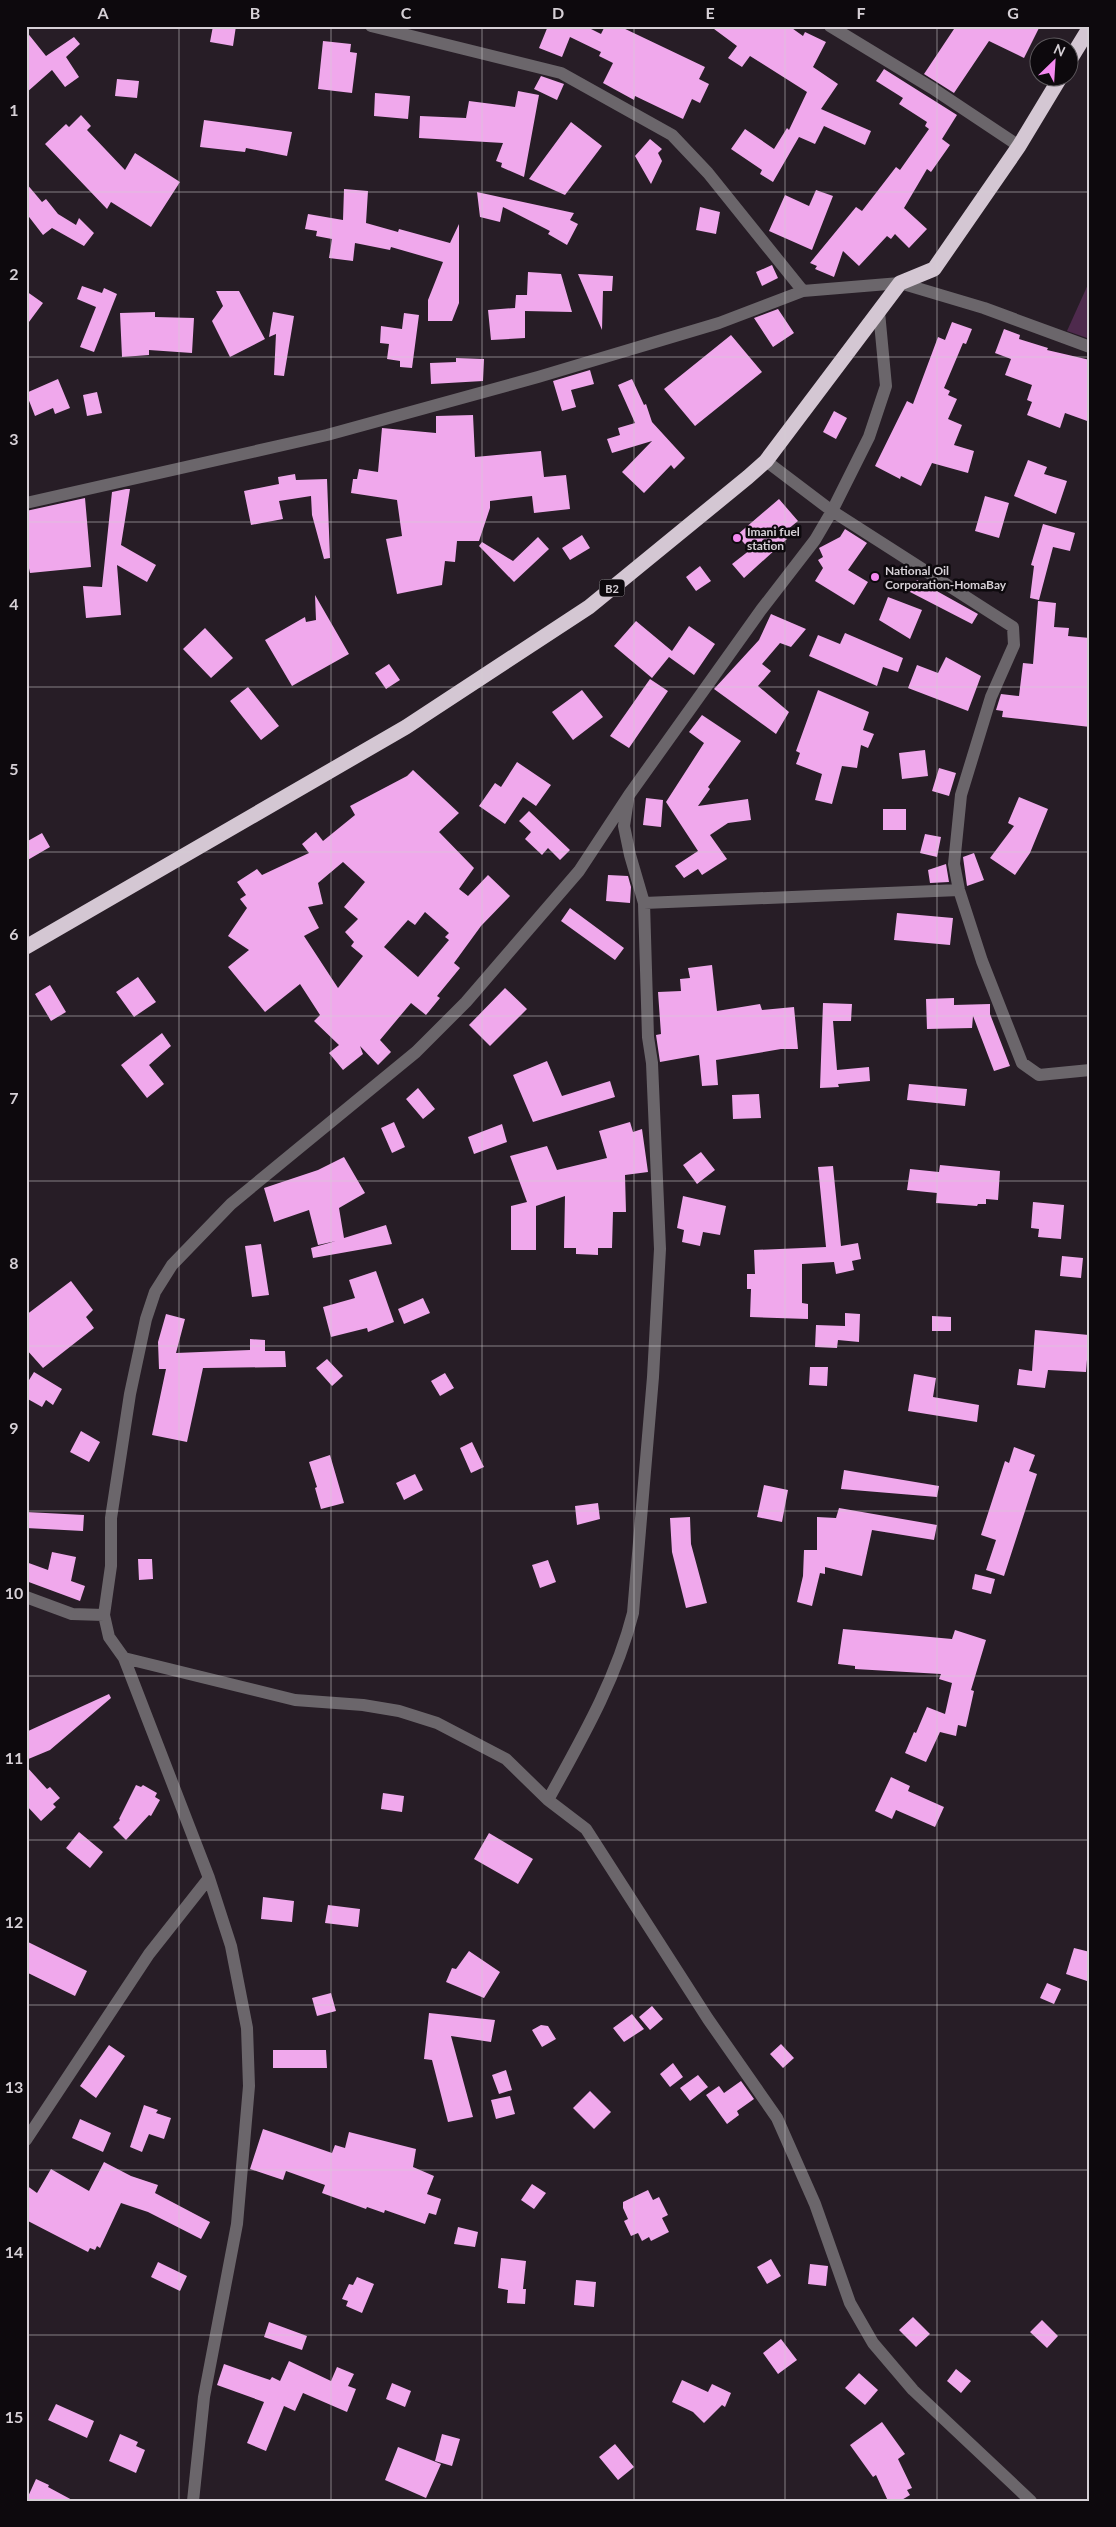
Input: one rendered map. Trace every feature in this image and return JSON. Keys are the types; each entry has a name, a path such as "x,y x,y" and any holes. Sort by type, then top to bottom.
{"highway":[{"path":"1078,46 1090,26"},
{"path":"900,283 934,269 1020,146 1054,88"},
{"name":"B2","path":"26,947 406,727 589,607 766,461 900,283"}],"street":[{"path":"371,26 561,73 672,136 708,173 804,291"},
{"path":"830,26 932,88 1020,146"},
{"path":"26,503 327,435 538,377 710,326 804,291 900,283 984,308 1090,347"},
{"path":"192,2501 204,2397 237,2224 249,2086 247,2028 231,1946 209,1878 124,1658 110,1637 104,1616 111,1566 111,1518 130,1394 146,1319 155,1292 172,1265 231,1204 416,1052 466,1002 579,871 629,795 761,610 815,540 832,511 869,437 886,386 879,312"},
{"path":"766,461 832,511 1013,627 1014,645 991,697 961,795 954,864 959,890 982,961 1022,1063 1039,1075 1090,1070"},
{"path":"548,1800 592,1720 625,1644 633,1613 653,1377 660,1249 652,1063 648,1037 644,903 624,826 629,795"},
{"path":"644,903 959,890"},
{"path":"26,1597 72,1614 104,1616"},
{"path":"124,1658 296,1700 363,1705 399,1711 437,1723 506,1759 548,1800 586,1829 708,2019 777,2118 815,2204 850,2303 874,2343 913,2390 1031,2501"},
{"path":"26,2140 149,1954 209,1878"}],"shaded area":[{"path":"1090,280 1090,339 1067,331"}],"building":[{"path":"213,26 236,26 233,46 210,42"},
{"path":"548,26 585,26 601,34 605,26 619,26 705,67 699,79 709,84 700,103 692,99 683,119 635,96 634,100 603,83 613,63 599,56 601,52 570,37 562,57 539,48"},
{"path":"710,26 789,26 803,36 805,32 826,42 813,67 838,84 821,109 871,131 865,145 824,126 815,144 799,137 773,182 760,174 762,170 731,149 745,129 774,149 787,128 789,130 807,92 750,56 742,67 728,58 737,46"},
{"path":"956,26 1040,26 1034,38 1028,38 1028,50 1024,58 989,41 954,93 924,74"},
{"path":"26,31 46,56 74,37 80,44 66,57 79,77 65,87 52,70 26,93"},
{"path":"323,41 351,44 350,52 357,53 352,93 318,89"},
{"path":"884,69 957,115 942,139 950,145 931,172 927,169 904,208 927,229 909,248 895,234 891,239 887,236 859,266 843,251 834,277 815,269 817,266 810,263 856,207 862,211 896,167 900,170 929,129 925,126 927,122 899,104 903,98 876,81"},
{"path":"541,76 564,84 557,100 534,89"},
{"path":"117,79 139,81 137,98 115,96"},
{"path":"518,91 539,95 524,177 501,167 502,163 496,161 503,143 419,138 420,116 466,118 469,101 515,107"},
{"path":"375,93 410,96 408,119 374,116"},
{"path":"81,115 91,126 87,130 125,170 135,153 180,182 151,227 111,202 107,209 45,144 66,124 69,127"},
{"path":"204,120 292,132 287,156 246,148 245,152 200,147"},
{"path":"571,122 602,146 565,195 529,179"},
{"path":"650,139 662,149 658,153 662,161 651,184 635,156"},
{"path":"26,183 42,202 46,199 58,214 76,225 79,218 94,233 84,246 52,228 43,235 26,213"},
{"path":"344,189 368,191 366,223 398,232 399,229 450,243 459,224 459,303 452,321 428,321 428,300 443,262 391,247 390,250 355,243 353,261 329,258 332,239 316,236 317,231 305,229 308,214 343,220"},
{"path":"816,190 833,196 812,250 769,231 785,195 809,206"},
{"path":"477,192 574,213 570,220 578,224 567,245 548,234 550,231 503,207 500,222 480,217"},
{"path":"700,207 720,212 716,234 696,230"},
{"path":"772,265 778,278 762,286 756,272"},
{"path":"528,272 561,274 572,312 525,311 525,338 491,340 488,310 515,308 516,295 527,295"},
{"path":"578,274 613,276 612,291 603,291 602,330"},
{"path":"82,286 102,293 104,288 117,294 94,352 80,347 96,307 77,299"},
{"path":"26,291 43,303 26,326"},
{"path":"216,291 239,291 265,339 230,357 212,321 223,306"},
{"path":"778,309 794,333 773,347 754,318"},
{"path":"155,312 155,317 194,318 192,353 149,350 149,355 122,357 120,313"},
{"path":"273,312 294,316 284,376 274,375 276,334 269,337"},
{"path":"404,313 419,315 412,368 400,367 400,361 387,359 389,344 380,343 381,326 402,329"},
{"path":"952,322 972,329 966,344 963,343 944,388 950,391 948,395 957,399 948,419 962,425 954,445 974,451 968,473 932,463 921,486 901,476 900,479 875,466 907,401 913,404 938,337 945,340"},
{"path":"1004,329 1020,335 1019,339 1048,348 1047,350 1090,360 1090,422 1065,413 1060,428 1027,415 1032,402 1027,400 1032,385 1005,375 1011,359 995,353"},
{"path":"731,335 762,372 695,426 664,389"},
{"path":"456,358 484,359 483,381 431,384 430,363 456,362"},
{"path":"590,370 594,384 571,390 576,407 562,411 553,381"},
{"path":"58,379 70,408 55,414 53,408 35,416 26,393"},
{"path":"632,379 644,405 646,404 652,422 685,458 674,469 671,465 644,493 622,472 652,441 612,453 607,439 620,435 618,428 635,423 618,385"},
{"path":"97,392 102,413 87,416 83,395"},
{"path":"834,411 847,418 836,439 823,432"},
{"path":"473,415 475,457 541,451 544,477 566,475 570,509 534,513 532,496 490,501 490,508 479,541 457,541 455,562 445,561 442,585 397,594 386,539 402,536 397,500 351,493 353,479 357,479 359,469 378,472 382,428 436,433 436,416"},
{"path":"1028,460 1047,467 1044,474 1067,481 1056,514 1014,496"},
{"path":"295,474 296,480 327,479 330,558 324,559 312,515 311,496 279,501 283,519 251,525 244,491 279,484 278,477"},
{"path":"130,489 121,545 156,565 147,582 117,565 121,615 86,618 83,586 102,587 112,492"},
{"path":"985,496 1009,503 999,538 975,531"},
{"path":"85,498 91,567 30,573 26,554 26,511"},
{"path":"779,499 798,521 782,534 787,539 744,578 732,564 750,550 737,535"},
{"path":"1043,524 1075,533 1070,551 1053,547 1039,600 1030,598 1034,566 1031,565"},
{"path":"845,529 867,543 848,570 868,582 854,605 815,581 823,568 818,560 823,557 819,548 840,537"},
{"path":"582,535 590,548 570,560 562,548"},
{"path":"538,537 549,549 514,582 479,546 482,542 513,561"},
{"path":"700,566 711,581 696,591 686,577"},
{"path":"917,580 978,614 972,624 910,592"},
{"path":"315,595 349,654 292,686 265,640 305,617 306,622 316,620"},
{"path":"888,597 922,610 910,639 879,620"},
{"path":"1038,601 1056,603 1054,627 1069,628 1068,636 1090,638 1087,670 1090,670 1090,727 1002,717 1003,711 996,710 1001,694 1019,696 1023,663 1033,664"},
{"path":"771,614 806,629 791,647 780,643 762,664 771,671 758,686 789,712 776,734 714,689 759,640"},
{"path":"636,621 672,651 689,626 715,644 694,675 669,657 652,678 614,646"},
{"path":"205,628 233,658 211,678 183,649"},
{"path":"845,633 903,658 898,672 883,667 877,686 809,656 818,635 840,644"},
{"path":"946,657 981,676 968,711 908,688 917,665 938,673"},
{"path":"389,664 400,680 386,689 375,673"},
{"path":"650,679 668,691 629,748 610,736"},
{"path":"248,687 279,726 261,740 230,701"},
{"path":"582,690 603,717 573,740 552,712"},
{"path":"818,690 869,712 863,730 874,734 868,748 861,745 857,768 842,766 832,804 815,800 822,774 796,764 800,753 796,751"},
{"path":"702,715 741,741 708,787 710,789 698,806 748,799 751,820 728,823 710,835 727,859 702,875 698,869 684,878 675,866 698,851 666,802 704,743 689,732"},
{"path":"925,750 928,776 902,779 899,753"},
{"path":"517,762 551,785 536,806 523,797 505,824 479,806 495,783 501,787"},
{"path":"939,768 956,773 949,796 932,791"},
{"path":"413,770 459,813 439,832 474,868 459,889 468,896 488,875 510,896 481,926 454,963 460,968 437,996 440,998 426,1015 411,1003 380,1040 391,1052 378,1065 360,1046 363,1054 343,1070 329,1053 339,1045 314,1021 320,1015 300,984 265,1012 228,967 249,950 228,936 247,908 240,899 246,895 237,882 257,869 262,875 309,853 302,844 316,832 323,841 355,815 350,806 407,776","holes":["343,862 365,882 344,907 358,919 345,932 354,942 351,946 363,956 338,988 304,936 319,928 308,907 323,904 318,883","425,912 449,933 445,937 449,940 418,977 384,947 408,920 415,925"]},
{"path":"1019,797 1048,809 1030,853 1015,875 990,858 1014,826 1008,823"},
{"path":"646,798 663,800 661,827 643,825"},
{"path":"883,809 906,809 906,830 883,830"},
{"path":"529,811 570,850 560,860 548,848 542,855 525,839 531,832 519,821"},
{"path":"42,833 50,847 26,861 26,842"},
{"path":"925,834 941,837 937,857 920,853"},
{"path":"974,853 984,880 967,886 963,857"},
{"path":"946,864 949,882 930,883 928,870"},
{"path":"608,875 628,876 631,887 630,903 606,901"},
{"path":"570,908 624,948 615,960 561,921"},
{"path":"897,913 953,918 950,945 894,940"},
{"path":"712,965 717,1011 760,1004 762,1010 794,1007 798,1049 781,1049 716,1060 718,1085 702,1086 699,1055 660,1062 656,1035 661,1034 658,992 681,991 680,979 690,978 688,968"},
{"path":"138,977 156,1002 134,1017 116,992"},
{"path":"50,985 66,1012 51,1021 35,994"},
{"path":"505,988 527,1009 490,1046 469,1025"},
{"path":"954,998 954,1005 990,1004 990,1014 1010,1066 994,1071 973,1016 972,1028 927,1029 926,999"},
{"path":"823,1003 852,1004 851,1021 833,1021 837,1070 869,1067 870,1081 838,1084 839,1087 820,1088"},
{"path":"162,1033 171,1046 149,1065 164,1084 147,1098 121,1065"},
{"path":"547,1061 562,1096 610,1081 615,1097 533,1122 513,1075"},
{"path":"909,1084 967,1089 965,1106 907,1100"},
{"path":"418,1088 435,1109 423,1119 406,1099"},
{"path":"759,1094 761,1118 733,1119 732,1095"},
{"path":"394,1122 405,1147 392,1153 381,1128"},
{"path":"630,1122 633,1132 642,1129 648,1172 625,1175 626,1212 613,1212 612,1248 598,1248 598,1255 576,1254 576,1248 564,1248 565,1196 536,1206 536,1250 511,1250 511,1206 527,1202 510,1156 547,1146 557,1170 607,1158 599,1131"},
{"path":"502,1124 507,1142 474,1154 468,1137"},
{"path":"701,1152 715,1170 697,1184 683,1165"},
{"path":"344,1157 365,1193 339,1208 344,1238 386,1225 392,1244 313,1258 311,1248 336,1241 318,1245 309,1210 274,1222 264,1188 318,1170"},
{"path":"940,1165 1000,1171 998,1200 986,1199 986,1204 978,1204 977,1206 936,1203 937,1193 907,1190 910,1169 939,1172"},
{"path":"833,1166 841,1246 858,1243 861,1259 852,1261 854,1270 836,1274 834,1262 802,1264 802,1303 808,1304 808,1319 750,1317 751,1289 747,1289 747,1274 755,1274 754,1250 826,1247 818,1167"},
{"path":"683,1196 726,1206 720,1235 703,1232 700,1246 682,1242 684,1230 677,1228"},
{"path":"1033,1202 1064,1205 1061,1239 1038,1237 1039,1229 1031,1228"},
{"path":"261,1244 269,1295 252,1297 245,1246"},
{"path":"1062,1256 1083,1258 1081,1278 1060,1276"},
{"path":"376,1271 394,1322 368,1332 367,1328 331,1337 323,1307 355,1298 349,1280"},
{"path":"71,1281 93,1310 86,1317 94,1328 43,1368 26,1349 26,1315"},
{"path":"423,1298 430,1313 404,1324 398,1309"},
{"path":"845,1313 860,1314 859,1342 838,1340 837,1348 815,1347 816,1325 845,1326"},
{"path":"166,1314 185,1319 176,1353 250,1350 250,1339 265,1340 265,1351 285,1351 286,1367 203,1368 187,1442 152,1435 166,1369 159,1369 158,1342"},
{"path":"932,1316 951,1317 951,1331 932,1331"},
{"path":"1035,1330 1089,1335 1086,1372 1048,1370 1045,1388 1017,1385 1019,1369 1032,1371"},
{"path":"327,1359 343,1376 332,1386 316,1368"},
{"path":"810,1367 828,1367 827,1386 809,1385"},
{"path":"34,1372 62,1389 53,1405 46,1400 42,1407 26,1398 26,1385"},
{"path":"445,1373 454,1388 440,1396 431,1381"},
{"path":"914,1374 936,1378 933,1397 979,1405 977,1422 908,1411"},
{"path":"81,1431 100,1442 89,1462 70,1452"},
{"path":"472,1442 484,1467 471,1473 460,1448"},
{"path":"1014,1447 1035,1455 1029,1471 1037,1474 1004,1576 986,1570 996,1540 981,1535 1005,1461 1009,1463"},
{"path":"330,1455 344,1503 321,1509 315,1488 317,1487 309,1462"},
{"path":"844,1470 939,1486 937,1497 841,1489"},
{"path":"415,1474 423,1490 404,1500 396,1483"},
{"path":"764,1485 788,1490 782,1522 757,1517"},
{"path":"598,1503 600,1519 577,1525 575,1506"},
{"path":"839,1508 937,1525 934,1540 872,1530 862,1576 825,1567 825,1574 820,1573 812,1606 797,1602 803,1576 804,1550 817,1550 817,1517 836,1518"},
{"path":"26,1512 84,1515 83,1531 26,1528"},
{"path":"690,1517 691,1544 707,1603 686,1608 672,1552 670,1518"},
{"path":"52,1552 76,1557 71,1581 85,1586 80,1601 26,1581 26,1562 48,1570"},
{"path":"138,1559 152,1559 153,1579 139,1580"},
{"path":"548,1560 556,1582 540,1588 532,1565"},
{"path":"975,1574 995,1579 991,1594 972,1589"},
{"path":"843,1629 952,1639 955,1630 986,1640 971,1690 974,1691 966,1727 958,1725 956,1736 940,1732 926,1762 905,1753 927,1707 945,1714 952,1683 939,1679 941,1674 855,1669 855,1666 838,1664"},
{"path":"109,1694 111,1698 50,1750 26,1760 26,1732"},
{"path":"26,1766 47,1789 50,1787 60,1798 53,1804 56,1807 41,1821 26,1805"},
{"path":"891,1777 910,1786 908,1791 944,1807 935,1827 896,1810 892,1819 875,1811"},
{"path":"136,1785 141,1787 143,1785 157,1793 155,1797 160,1800 151,1816 149,1815 126,1840 113,1827 120,1820"},
{"path":"383,1793 404,1796 402,1812 381,1809"},
{"path":"79,1832 103,1852 90,1868 66,1848"},
{"path":"489,1833 533,1859 518,1884 474,1859"},
{"path":"263,1897 294,1901 292,1922 261,1919"},
{"path":"328,1905 360,1909 358,1927 325,1923"},
{"path":"26,1941 87,1971 75,1996 26,1972"},
{"path":"1074,1948 1090,1952 1090,1982 1066,1974"},
{"path":"469,1951 500,1972 484,1998 446,1982 452,1968 456,1969"},
{"path":"1047,1983 1061,1989 1054,2004 1040,1998"},
{"path":"331,1993 336,2011 317,2016 312,1998"},
{"path":"652,2006 663,2019 650,2030 639,2017"},
{"path":"429,2013 495,2020 491,2042 451,2036 473,2117 448,2122 432,2060 424,2059"},
{"path":"632,2014 644,2029 624,2042 613,2028"},
{"path":"541,2025 548,2026 556,2039 542,2047 532,2030"},
{"path":"781,2044 794,2058 783,2068 770,2054"},
{"path":"109,2045 125,2056 96,2098 80,2086"},
{"path":"273,2050 326,2050 327,2068 273,2068"},
{"path":"673,2063 683,2077 670,2087 660,2074"},
{"path":"506,2070 512,2090 499,2094 492,2075"},
{"path":"698,2075 708,2087 690,2101 680,2088"},
{"path":"741,2081 754,2099 737,2111 739,2115 727,2124 706,2095 719,2086 724,2093"},
{"path":"590,2091 611,2112 594,2129 573,2108"},
{"path":"510,2096 515,2114 496,2119 491,2100"},
{"path":"144,2105 158,2110 156,2113 171,2118 164,2139 149,2134 142,2152 130,2147"},
{"path":"80,2119 111,2133 103,2152 72,2138"},
{"path":"263,2129 332,2153 335,2145 345,2148 349,2132 416,2149 413,2167 434,2176 427,2194 441,2199 436,2215 429,2213 425,2224 385,2210 384,2213 367,2207 366,2209 322,2193 325,2185 286,2171 283,2180 250,2169"},
{"path":"104,2162 131,2176 158,2185 155,2193 210,2222 201,2239 148,2212 121,2203 100,2248 97,2246 95,2250 90,2248 88,2252 26,2220 26,2185 37,2193 51,2169 89,2191"},
{"path":"532,2184 546,2193 534,2209 521,2200"},
{"path":"648,2190 653,2200 659,2197 668,2215 662,2218 669,2232 651,2241 649,2237 642,2241 638,2233 631,2236 624,2221 628,2219 623,2208 623,2202"},
{"path":"458,2227 478,2232 475,2247 454,2244"},
{"path":"501,2258 526,2261 523,2289 526,2289 525,2304 507,2303 508,2290 498,2288"},
{"path":"771,2259 781,2276 767,2284 757,2267"},
{"path":"158,2262 187,2276 180,2291 151,2277"},
{"path":"810,2264 828,2266 826,2286 808,2284"},
{"path":"357,2277 374,2284 362,2313 346,2306 348,2301 342,2299 349,2284 353,2285"},
{"path":"576,2280 596,2282 594,2307 574,2305"},
{"path":"913,2317 930,2334 916,2347 899,2330"},
{"path":"1042,2320 1058,2336 1047,2348 1030,2332"},
{"path":"269,2322 307,2336 302,2350 264,2337"},
{"path":"781,2339 797,2360 778,2374 763,2353"},
{"path":"289,2361 331,2381 337,2367 354,2374 348,2386 356,2389 347,2412 303,2393 295,2411 284,2406 266,2451 247,2443 264,2402 217,2385 224,2364 270,2380 272,2377 280,2381"},
{"path":"956,2369 971,2381 961,2393 947,2381"},
{"path":"859,2373 878,2390 865,2405 845,2388"},
{"path":"682,2380 708,2392 712,2384 731,2393 725,2407 722,2405 704,2423 693,2412 672,2402"},
{"path":"392,2383 411,2391 405,2407 386,2399"},
{"path":"56,2404 94,2421 87,2438 48,2420"},
{"path":"882,2422 905,2454 898,2459 912,2488 907,2490 910,2495 900,2501 888,2501 876,2475 873,2477 850,2445"},
{"path":"120,2434 138,2442 136,2446 145,2450 136,2473 109,2461"},
{"path":"442,2434 460,2439 452,2466 435,2461"},
{"path":"615,2444 634,2467 618,2480 599,2457"},
{"path":"398,2447 441,2464 426,2498 385,2480"},
{"path":"36,2479 49,2485 48,2487 74,2501 26,2501"}],"place":[{"name":"Imani fuel station","path":"737,538"},
{"name":"National Oil Corporation-HomaBay","path":"875,577"}]}
